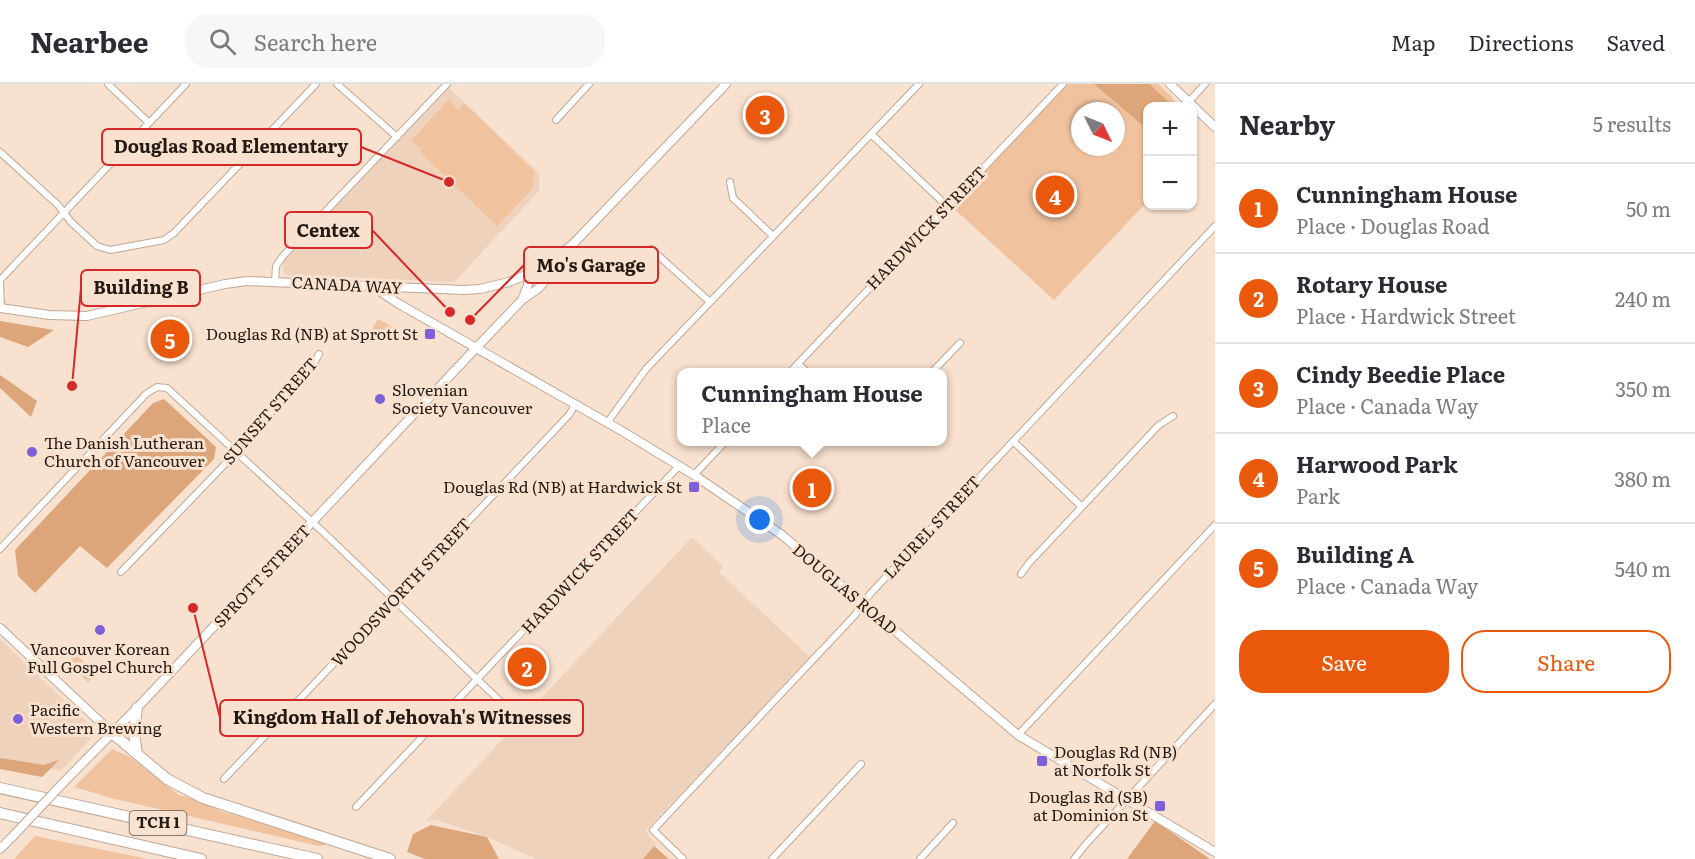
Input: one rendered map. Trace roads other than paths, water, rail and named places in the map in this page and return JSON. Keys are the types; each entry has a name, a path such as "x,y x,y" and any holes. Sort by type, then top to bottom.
{"highway":[{"path":"137,708 134,733 137,754"},
{"path":"112,733 167,779 203,798 390,859"},
{"name":"TCH 1","path":"0,788 317,859"},
{"name":"TCH 1","path":"0,813 201,859"}],"main road":[{"name":"CANADA WAY","path":"0,308 49,315 87,316 247,281 464,290 495,286 545,266 573,244 726,84"},
{"path":"1170,84 1185,102"},
{"path":"1197,112 1215,127"},
{"name":"SPROTT STREET","path":"0,849 137,708 522,300 539,288 561,254"},
{"path":"522,300 528,285 528,274"},
{"name":"DOUGLAS ROAD","path":"372,286 399,304 694,475 782,535 1018,735 1215,852"},
{"path":"0,628 112,733"}],"street":[{"path":"108,84 149,123"},
{"path":"0,308 0,281 186,84"},
{"path":"0,152 58,205 96,246 110,250 164,240 316,84"},
{"path":"337,84 397,137"},
{"path":"275,282 276,266 280,259 447,84"},
{"path":"555,120 589,84"},
{"path":"607,423 641,375 919,84"},
{"name":"HARDWICK STREET","path":"794,368 1063,84"},
{"path":"1189,102 1205,84"},
{"path":"871,134 947,206"},
{"path":"730,182 733,198 772,236"},
{"name":"LAUREL STREET","path":"683,859 653,830 1215,226"},
{"path":"651,249 710,302"},
{"path":"936,368 960,343"},
{"name":"SUNSET STREET","path":"121,572 236,452 311,368 319,354"},
{"path":"798,364 802,368"},
{"path":"0,549 146,394 157,387 170,389 522,722"},
{"name":"WOODSWORTH STREET","path":"224,779 569,415 575,405"},
{"path":"1021,574 1159,425 1173,416"},
{"path":"1013,441 1082,507"},
{"path":"694,475 720,446"},
{"name":"HARDWICK STREET","path":"356,807 679,466"},
{"path":"1018,735 1215,525"},
{"path":"1074,859 1215,704"},
{"path":"771,859 861,764"},
{"path":"920,859 953,823"}],"place":[{"name":"Cindy Beedie Place","path":"765,115"},
{"name":"Douglas Road Elementary","path":"449,182"},
{"name":"Harwood Park","path":"1055,195"},
{"name":"Centex","path":"450,312"},
{"name":"Mo's Garage","path":"470,320"},
{"name":"Douglas Rd (NB) at Sprott St","path":"430,334"},
{"name":"Building A","path":"170,339"},
{"name":"Building B","path":"72,386"},
{"name":"Slovenian Society Vancouver","path":"380,399"},
{"name":"The Danish Lutheran Church of Vancouver","path":"32,452"},
{"name":"Douglas Rd (NB) at Hardwick St","path":"694,487"},
{"name":"Cunningham House","path":"812,488"},
{"name":"Kingdom Hall of Jehovah's Witnesses","path":"193,608"},
{"name":"Vancouver Korean Full Gospel Church","path":"100,630"},
{"name":"Rotary House","path":"527,667"},
{"name":"Pacific Western Brewing","path":"18,719"},
{"name":"Douglas Rd (NB) at Norfolk St","path":"1042,761"},
{"name":"Douglas Rd (SB) at Dominion St","path":"1160,806"}]}
